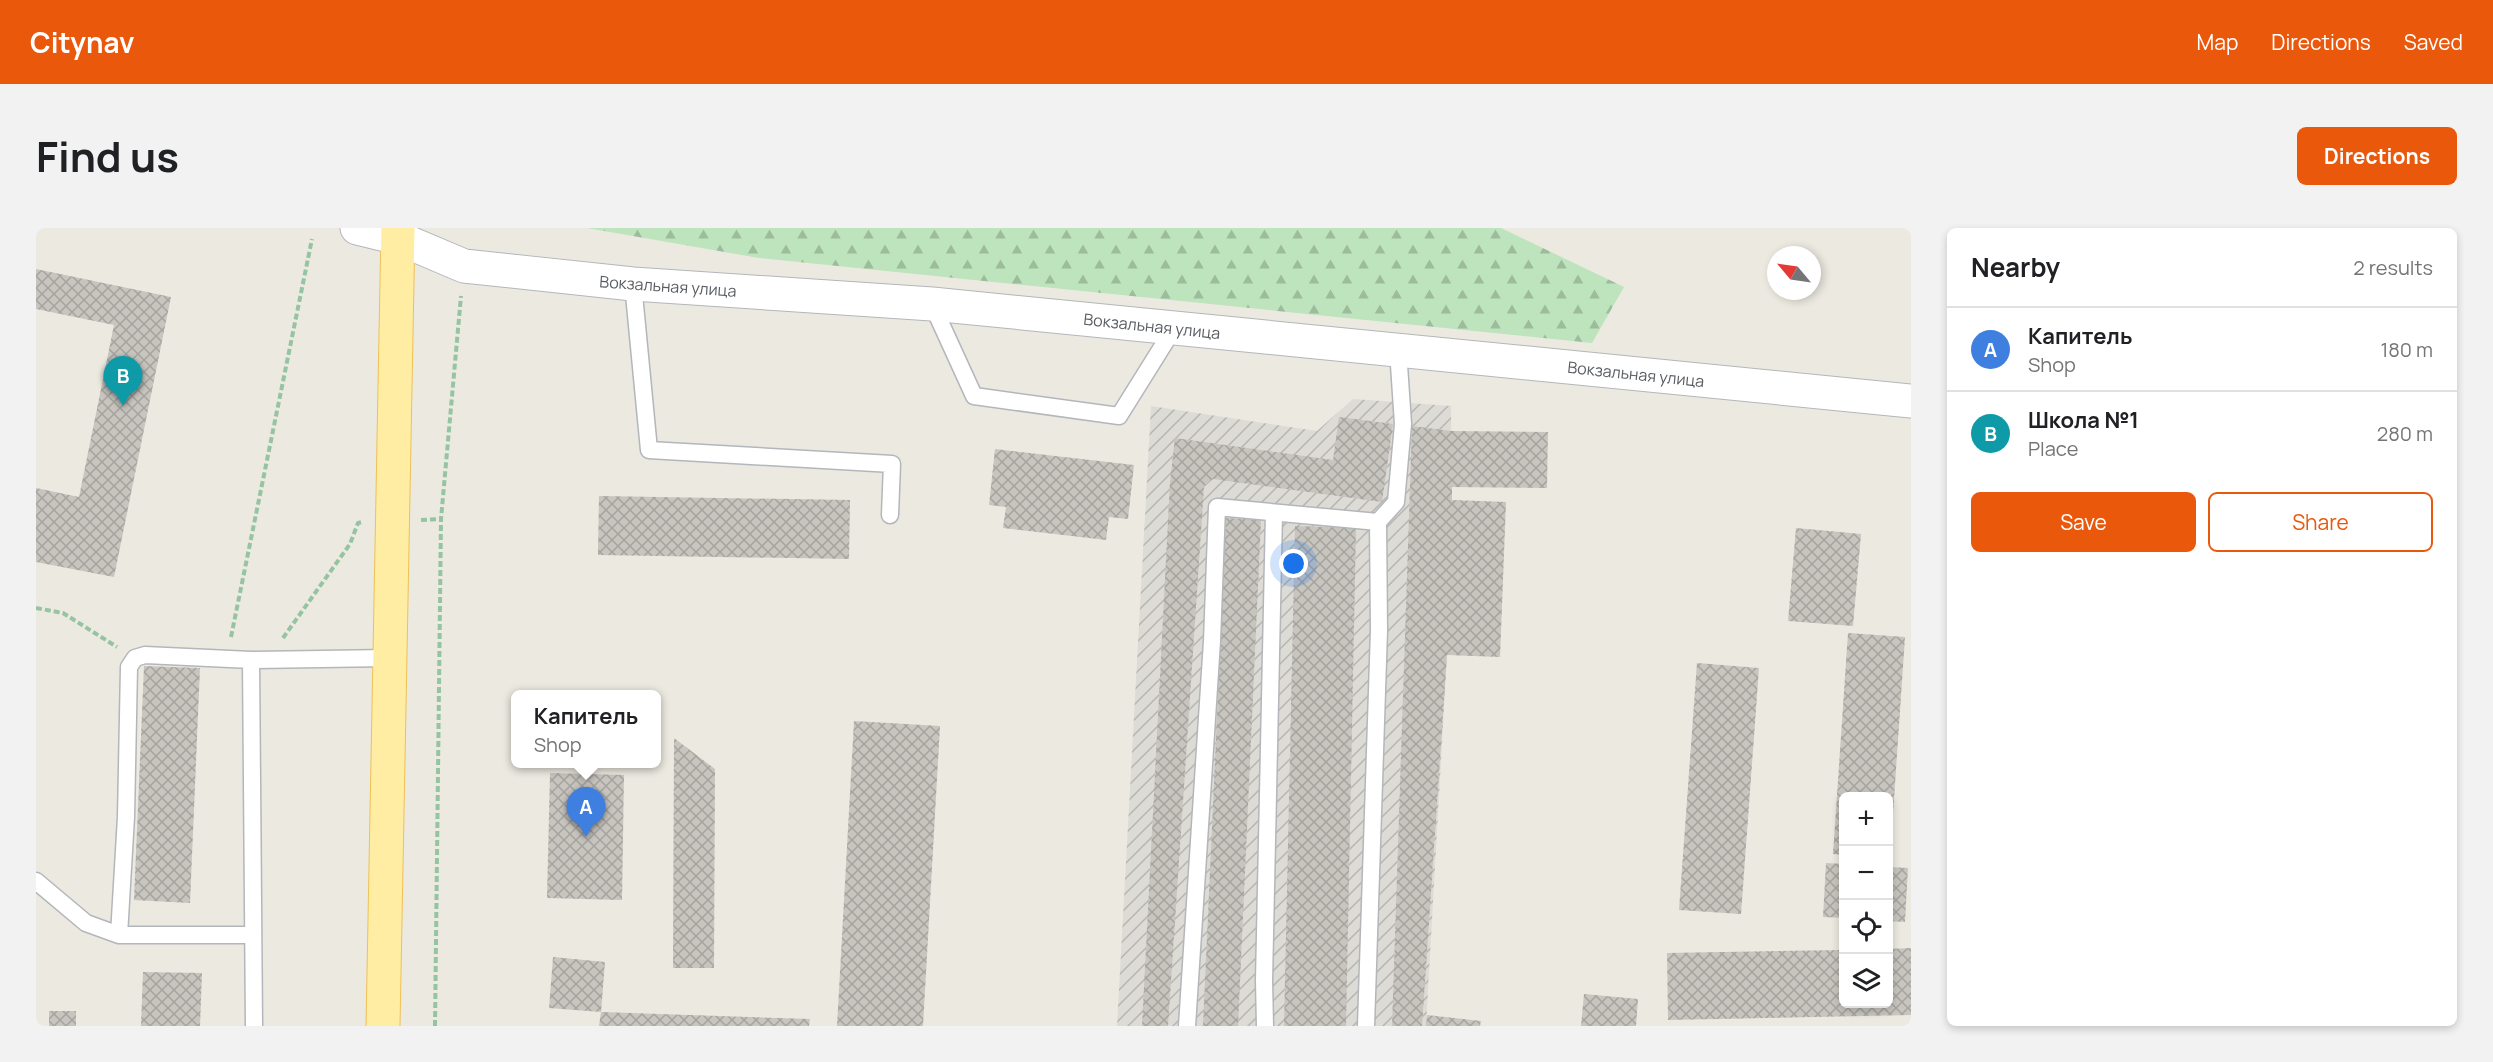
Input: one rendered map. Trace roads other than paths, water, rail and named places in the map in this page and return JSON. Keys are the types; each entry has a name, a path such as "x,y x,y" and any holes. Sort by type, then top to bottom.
{"main road":[{"path":"383,1026 398,233"}],"street":[{"name":"Вокзальная улица","path":"357,228 398,233 464,266 633,284 932,304 1911,401"}],"lane":[{"path":"633,284 649,450 892,464 890,515"},
{"path":"932,304 974,396 1119,416 1174,328"},
{"path":"1366,1026 1379,630 1378,522 1396,502 1403,424 1398,350"},
{"path":"1187,1026 1212,641 1217,507 1378,522"},
{"path":"1265,1026 1274,513"},
{"path":"119,935 126,817 129,667 135,658 145,655 259,660 389,658"},
{"path":"254,1026 253,935 259,660"},
{"path":"36,881 86,923 119,935 253,935"}],"place":[{"name":"Школа №1","path":"123,406"},
{"name":"Капитель","path":"586,837"}]}
